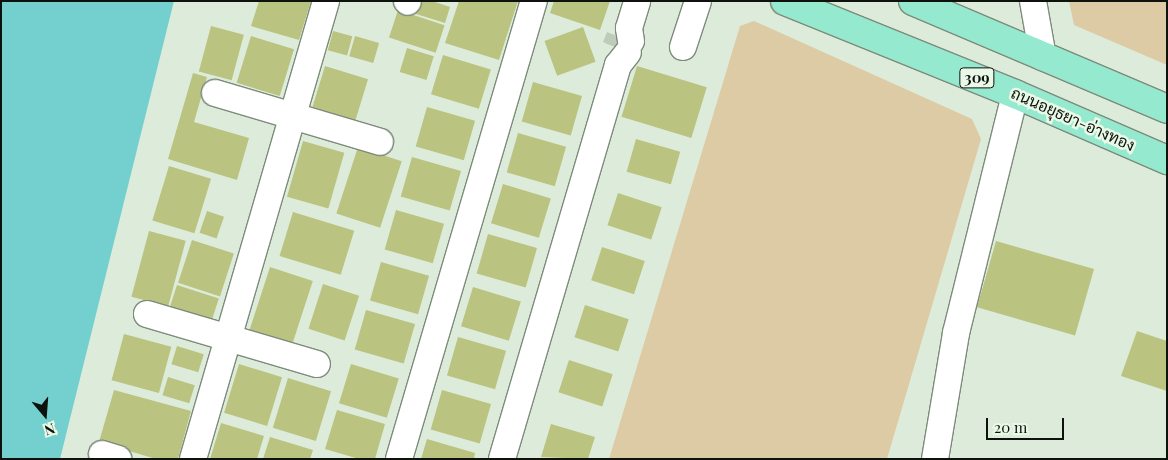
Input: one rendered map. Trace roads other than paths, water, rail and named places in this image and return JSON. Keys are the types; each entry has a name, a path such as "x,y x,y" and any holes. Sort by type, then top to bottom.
{"main road":[{"name":"ถนนอยุธยา-อ่างทอง","path":"785,1 1015,94 1167,160"},
{"path":"913,1 1167,109"}],"street":[{"path":"194,459 326,1"},
{"path":"399,459 534,1"},
{"path":"502,459 637,1"},
{"path":"683,47 698,1"},
{"path":"1033,1 1043,57"},
{"path":"215,93 380,142"},
{"path":"935,459 956,333 1015,94"},
{"path":"147,314 317,364"}],"water":[{"path":"1,1 174,1 60,459 1,459"}],"tunnel":[{"path":"615,47 619,37"}]}
